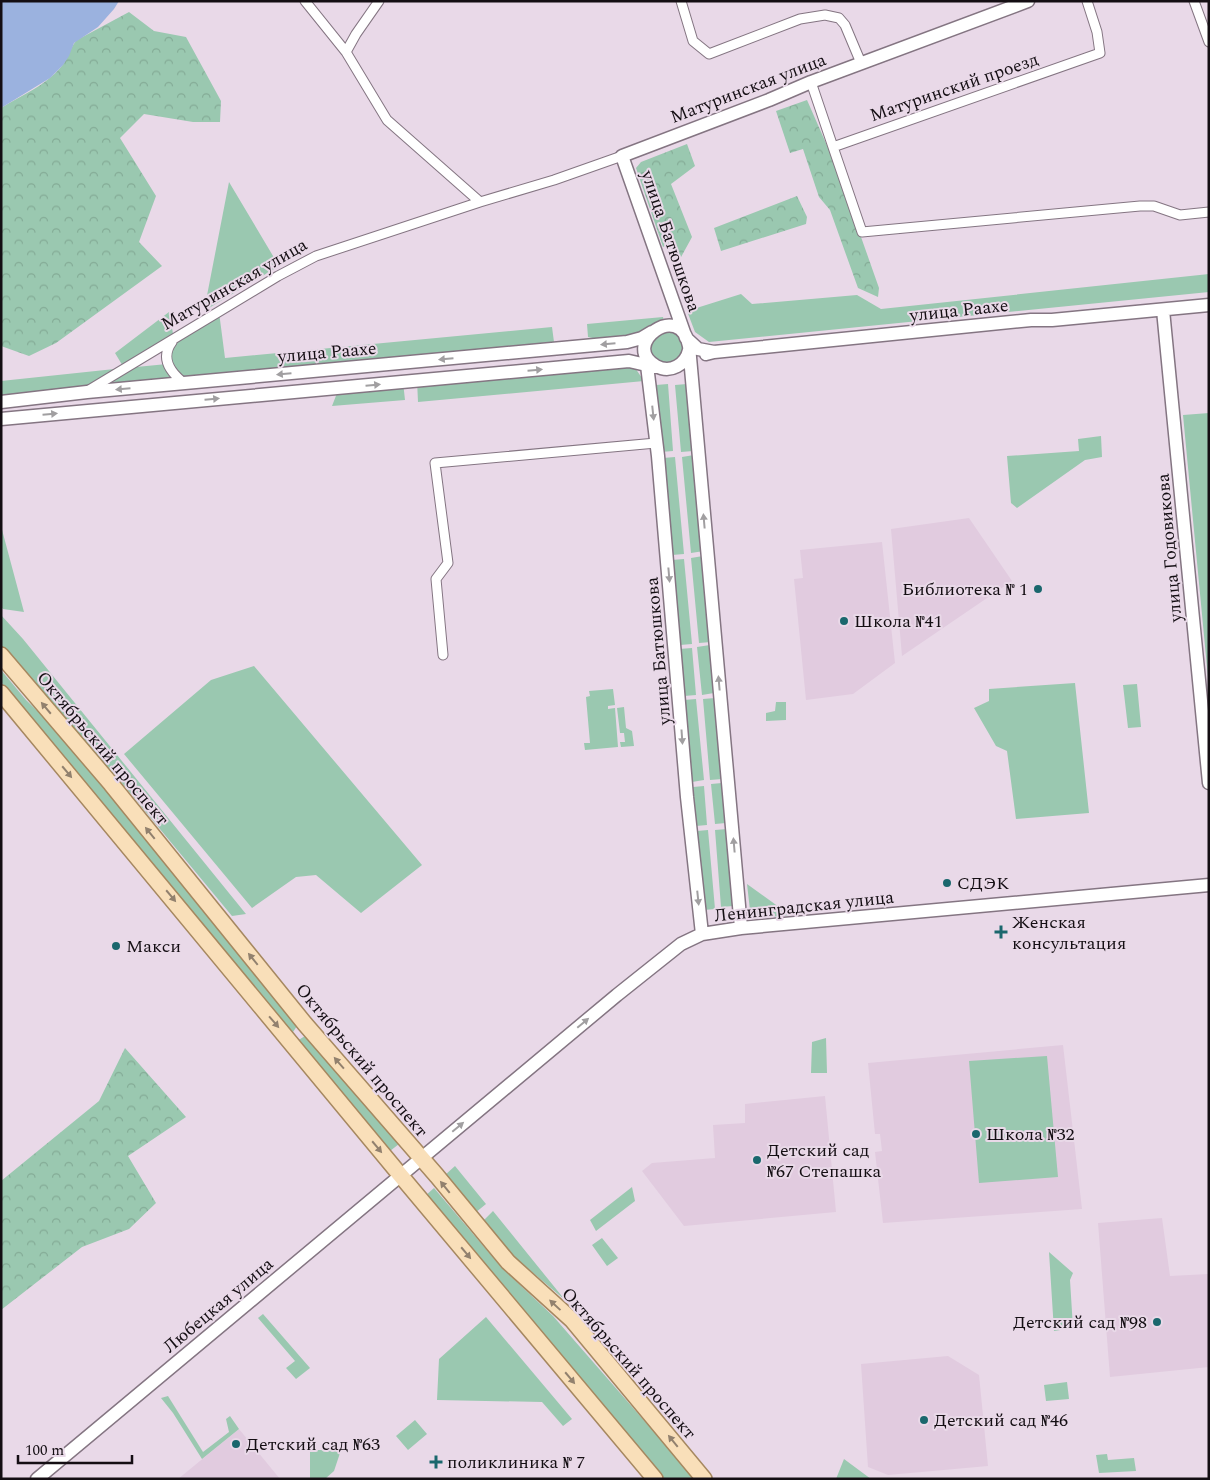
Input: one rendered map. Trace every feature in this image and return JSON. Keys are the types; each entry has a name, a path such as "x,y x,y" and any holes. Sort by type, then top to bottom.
{"main road":[{"name":"Октябрьский проспект","path":"1,654 117,792 305,1024 508,1262 572,1320 704,1479"},
{"path":"1,693 655,1479"},
{"path":"287,1037 295,1037 302,1032 305,1024"}],"street":[{"path":"305,1 346,52 387,120 480,202"},
{"path":"346,52 379,1"},
{"path":"681,1 693,40 709,54 800,20 825,15 839,18 845,25 860,63"},
{"name":"Матуринская улица","path":"87,392 278,276 316,256 480,202 554,180 622,156 1012,4 1028,1"},
{"name":"Матуринский проезд","path":"833,147 1100,53 1097,32 1087,1"},
{"path":"1194,1 1209,42"},
{"path":"811,82 862,232 1140,206 1154,206 1180,215 1209,212"},
{"name":"улица Батюшкова","path":"622,156 676,310 686,353 741,928"},
{"name":"улица Раахе","path":"714,352 1031,320 1052,320 1209,305"},
{"path":"676,310 670,321 658,328 647,340 651,361 672,369 686,353 698,349 714,352"},
{"name":"улица Годовикова","path":"1163,310 1209,783"},
{"path":"658,328 668,326 676,328 686,353"},
{"name":"улица Раахе","path":"1,402 87,392 627,342 642,338 658,328"},
{"path":"174,339 168,347 166,354 167,364 173,374 184,383"},
{"path":"686,353 714,352"},
{"name":"улица Раахе","path":"1,419 629,361 651,361"},
{"name":"улица Батюшкова","path":"651,361 656,443 687,791 702,934"},
{"path":"443,655 436,579 448,563 435,463 656,443"},
{"name":"Ленинградская улица","path":"421,1158 616,995 681,944 702,934 741,928 1209,885"},
{"name":"Любецкая улица","path":"37,1479 421,1158"}],"shaded area":[{"path":"969,518 1012,581 902,656 891,529"},
{"name":"Школа №41","path":"882,542 895,663 853,694 806,700 794,579 803,578 800,550"},
{"name":"Школа №32","path":"1063,1045 1082,1209 883,1223 875,1152 882,1151 880,1134 875,1134 868,1063"},
{"name":"Детский сад №67 Степашка","path":"825,1096 836,1212 684,1226 642,1171 652,1163 715,1158 713,1125 745,1123 745,1104"},
{"name":"Детский сад №98","path":"1162,1218 1170,1276 1209,1274 1209,1367 1110,1377 1098,1223"},
{"name":"Детский сад №46","path":"948,1356 979,1375 988,1466 888,1475 868,1467 861,1364"},
{"name":"Детский сад №63","path":"239,1429 280,1479 178,1479"}],"green space":[{"path":"129,12 154,31 186,37 221,101 220,122 193,122 144,114 120,138 156,196 139,242 162,266 56,343 29,356 1,346 1,108 41,85 55,74 77,40"},
{"path":"807,100 836,166 879,288 878,297 858,288 830,210 819,197 803,149 790,153 776,111"},
{"path":"687,144 695,166 671,184 692,237 680,259 675,261 669,244 663,247 636,168 641,162"},
{"path":"229,182 279,266 204,311"},
{"path":"797,196 807,217 806,224 721,251 714,228"},
{"path":"1209,274 1209,292 709,342 695,332 687,311 741,294 752,304 857,295 881,309"},
{"path":"169,312 174,339 219,312 225,358 552,327 554,342 531,351 1,402 1,381 124,368 115,353","holes":["168,347 167,364 126,368"]},
{"path":"663,317 665,326 615,343 588,337 587,324"},
{"path":"667,331 678,336 683,347 678,358 667,363 656,358 651,347 656,336"},
{"path":"629,359 644,381 418,402 417,380"},
{"path":"403,382 405,400 332,406 339,388"},
{"path":"668,384 673,451 661,452 656,385"},
{"path":"687,384 693,451 681,452 675,385"},
{"path":"1209,413 1209,688 1183,415"},
{"path":"1101,436 1102,457 1085,460 1017,508 1011,503 1007,456 1079,451 1078,439"},
{"path":"694,455 704,551 691,553 682,457"},
{"path":"675,457 684,554 672,555 663,458"},
{"path":"1,526 24,612 3,609 1,607"},
{"path":"703,556 711,642 699,643 691,558"},
{"path":"684,559 692,644 680,645 672,560"},
{"path":"1,615 23,639 246,914 232,916 121,782 1,650"},
{"path":"710,645 714,693 702,695 697,647"},
{"path":"692,648 696,695 684,696 679,649"},
{"path":"254,666 422,865 361,913 316,875 296,877 252,908 124,754 211,680"},
{"path":"1,670 26,700 55,728 297,1026 293,1032 289,1031 1,682"},
{"path":"1075,683 1089,813 1016,819 1007,751 996,746 974,708 989,701 989,689"},
{"path":"1137,684 1141,727 1128,728 1123,685"},
{"path":"613,689 615,705 608,706 608,709 615,708 618,747 585,750 584,743 590,743 586,697 590,696 589,691"},
{"path":"715,698 722,779 710,780 703,699"},
{"path":"696,699 704,780 692,782 684,700"},
{"path":"776,702 786,702 786,720 766,721 766,713 775,711"},
{"path":"624,707 626,728 632,731 634,746 621,747 620,742 625,742 624,733 620,733 617,708"},
{"path":"722,783 726,823 715,824 711,784"},
{"path":"704,786 707,825 696,826 693,787"},
{"path":"727,829 733,906 721,907 715,830"},
{"path":"708,830 715,909 704,910 697,831"},
{"path":"747,884 790,915 751,919"},
{"path":"305,1036 399,1144 390,1151 297,1041"},
{"path":"826,1038 827,1073 811,1073 812,1042"},
{"path":"125,1048 186,1117 128,1156 156,1203 129,1229 82,1247 1,1310 1,1181 99,1101"},
{"path":"1047,1056 1058,1177 979,1183 969,1061"},
{"path":"455,1166 486,1204 475,1213 445,1175"},
{"path":"632,1187 635,1201 596,1231 590,1220"},
{"path":"434,1188 502,1268 553,1316 695,1479 665,1479 425,1196"},
{"path":"493,1211 565,1300 512,1255 484,1220"},
{"path":"602,1238 618,1258 607,1266 592,1245"},
{"path":"1049,1252 1073,1273 1070,1280 1073,1328 1054,1331"},
{"path":"263,1314 310,1368 296,1379 286,1368 295,1361 258,1318"},
{"path":"486,1317 572,1419 563,1426 542,1402 437,1400 439,1359"},
{"path":"1067,1382 1069,1399 1046,1401 1044,1385"},
{"path":"168,1396 203,1452 229,1432 226,1419 230,1416 239,1429 202,1459 173,1413 161,1398"},
{"path":"415,1420 427,1434 408,1450 396,1436"},
{"path":"310,1450 341,1450 334,1471 325,1479 310,1479"},
{"path":"1107,1454 1108,1460 1134,1458 1136,1471 1099,1473 1096,1455"},
{"path":"844,1459 871,1479 836,1479"}],"water":[{"path":"1,1 119,1 98,27 74,43 63,65 50,78 1,108"}],"place":[{"name":"Библиотека № 1","path":"1038,589"},
{"name":"Школа №41","path":"844,621"},
{"name":"СДЭК","path":"947,883"},
{"name":"Женская консультация","path":"1001,932"},
{"name":"Макси","path":"116,946"},
{"name":"Школа №32","path":"976,1134"},
{"name":"Детский сад №67 Степашка","path":"757,1160"},
{"name":"Детский сад №98","path":"1157,1322"},
{"name":"Детский сад №46","path":"924,1420"},
{"name":"Детский сад №63","path":"236,1444"},
{"name":"поликлиника № 7","path":"436,1462"}]}
